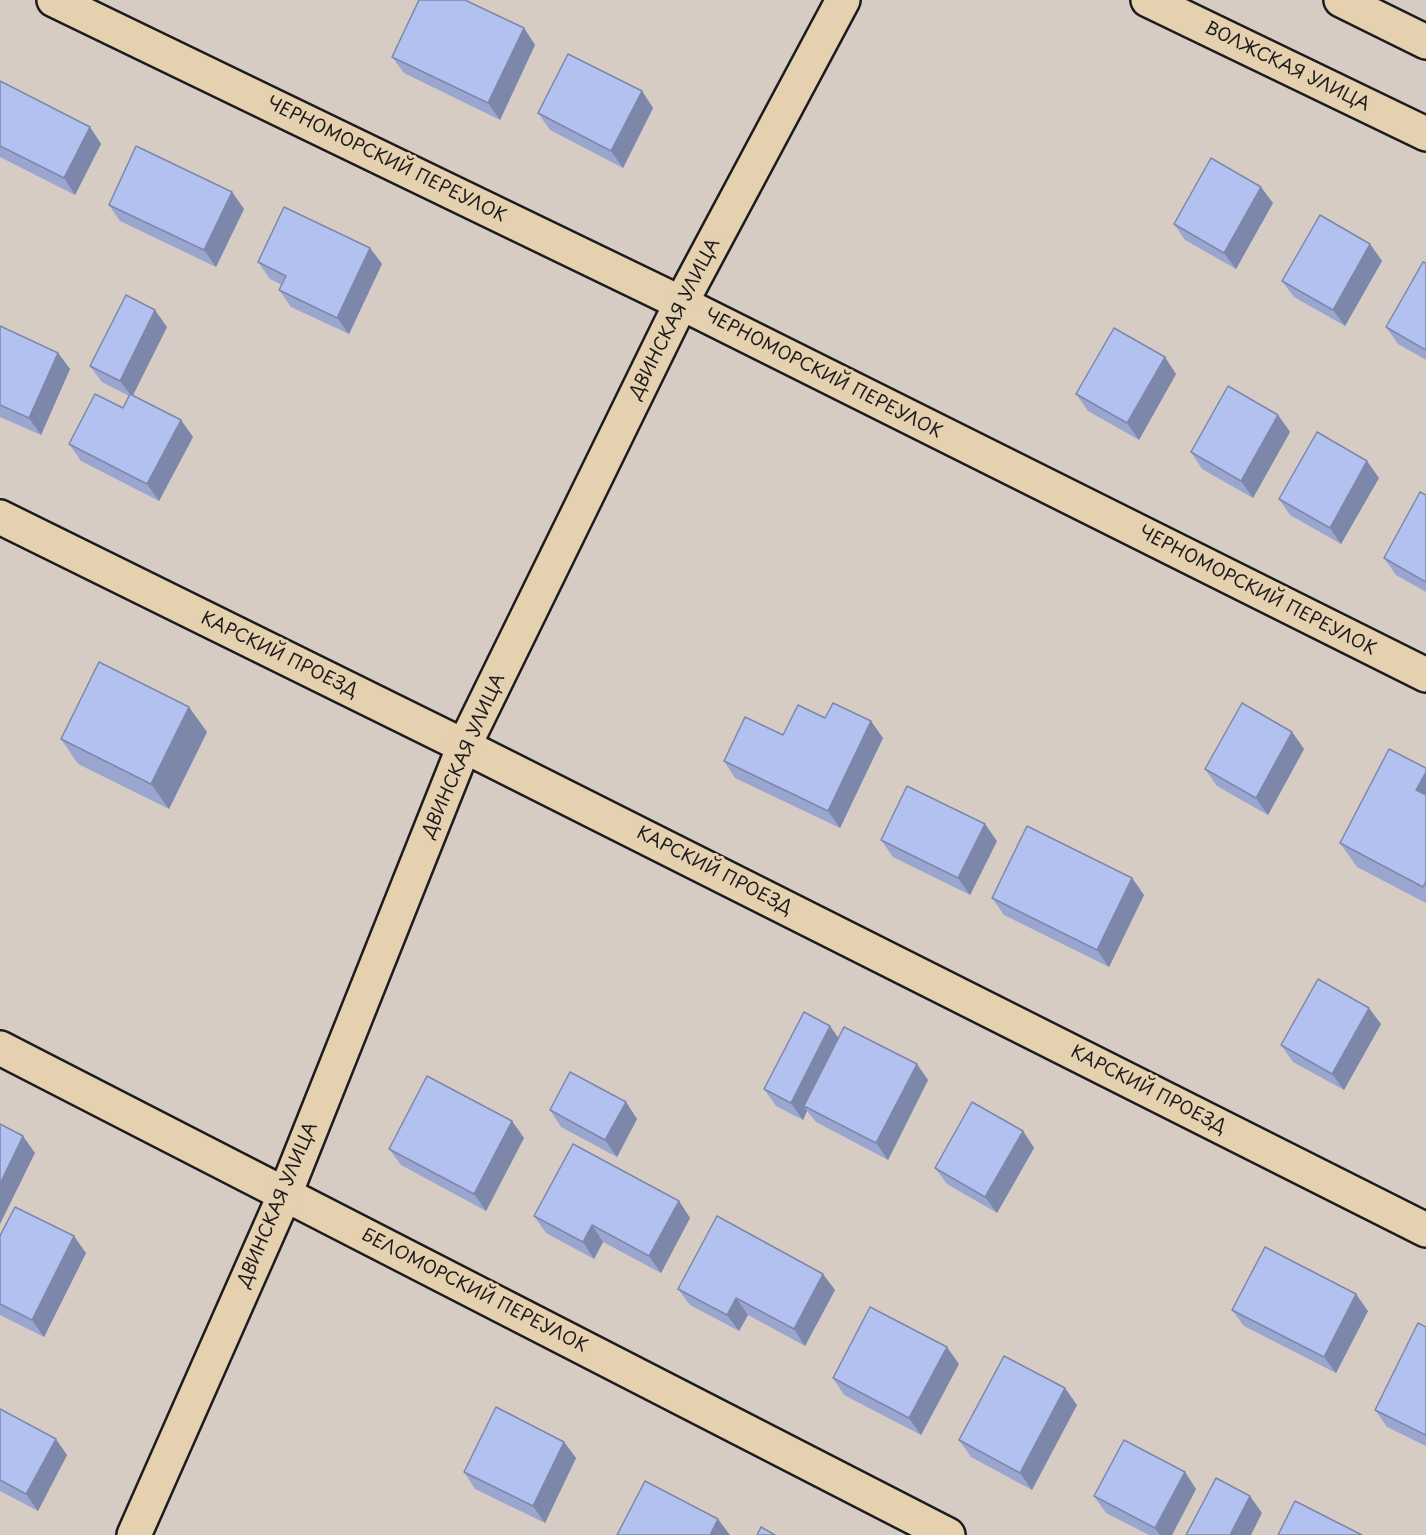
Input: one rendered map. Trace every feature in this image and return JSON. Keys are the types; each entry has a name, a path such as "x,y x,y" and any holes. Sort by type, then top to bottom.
{"street":[{"name":"ЧЕРНОМОРСКИЙ ПЕРЕУЛОК","path":"54,0 681,303 1426,675"},
{"name":"ДВИНСКАЯ УЛИЦА","path":"134,1535 285,1194 464,746 681,303 843,0"},
{"name":"ВОЛЖСКАЯ УЛИЦА","path":"1148,0 1426,134"},
{"path":"1341,0 1426,42"},
{"name":"КАРСКИЙ ПРОЕЗД","path":"0,518 464,746 1426,1230"},
{"name":"БЕЛОМОРСКИЙ ПЕРЕУЛОК","path":"0,1048 948,1535"}],"building":[{"path":"419,0 465,0 524,28 488,103 392,57"},
{"path":"568,54 642,91 611,151 538,113"},
{"path":"0,81 90,127 64,178 0,146"},
{"path":"136,146 232,192 204,250 109,205"},
{"path":"1211,158 1261,187 1224,253 1174,224"},
{"path":"284,207 370,248 337,318 279,290 286,276 258,262"},
{"path":"1320,215 1370,244 1333,310 1282,281"},
{"path":"1423,262 1426,263 1426,350 1386,327"},
{"path":"126,295 155,310 120,381 90,366"},
{"path":"0,326 58,353 29,418 0,405"},
{"path":"1114,328 1165,357 1127,423 1076,394"},
{"path":"1228,386 1278,415 1241,481 1191,452"},
{"path":"95,394 123,408 130,394 181,420 147,484 69,444"},
{"path":"1317,432 1367,461 1330,528 1279,499"},
{"path":"1420,492 1426,495 1426,582 1384,558"},
{"path":"99,662 189,707 151,784 61,739"},
{"path":"833,703 871,721 828,811 724,761 745,717 783,735 798,705 825,718"},
{"path":"1242,703 1292,732 1256,798 1205,769"},
{"path":"1389,749 1426,768 1416,790 1426,795 1426,881 1423,887 1340,843"},
{"path":"907,786 985,824 958,878 881,840"},
{"path":"1027,826 1132,878 1097,950 992,898"},
{"path":"1318,979 1369,1008 1332,1074 1281,1045"},
{"path":"804,1012 830,1026 791,1103 764,1089"},
{"path":"844,1027 917,1064 876,1143 804,1106"},
{"path":"570,1072 626,1102 605,1140 550,1110"},
{"path":"427,1076 512,1121 474,1194 389,1149"},
{"path":"972,1102 1023,1131 985,1197 935,1168"},
{"path":"0,1124 23,1136 0,1184"},
{"path":"573,1144 679,1201 649,1256 592,1225 583,1242 534,1216"},
{"path":"15,1207 74,1236 32,1320 0,1304 0,1236"},
{"path":"717,1216 823,1274 794,1329 736,1298 727,1315 678,1289"},
{"path":"1265,1247 1356,1294 1324,1357 1232,1310"},
{"path":"870,1307 947,1347 909,1418 833,1378"},
{"path":"1418,1323 1426,1327 1426,1435 1375,1410"},
{"path":"1004,1356 1065,1388 1020,1473 959,1440"},
{"path":"496,1407 564,1442 533,1506 464,1472"},
{"path":"0,1409 56,1439 26,1494 0,1480"},
{"path":"1124,1440 1185,1472 1155,1528 1094,1496"},
{"path":"1216,1478 1250,1496 1230,1535 1186,1535"},
{"path":"645,1481 718,1519 710,1535 617,1535"},
{"path":"1295,1501 1362,1535 1278,1535"},
{"path":"761,1527 775,1535 757,1535"}]}
